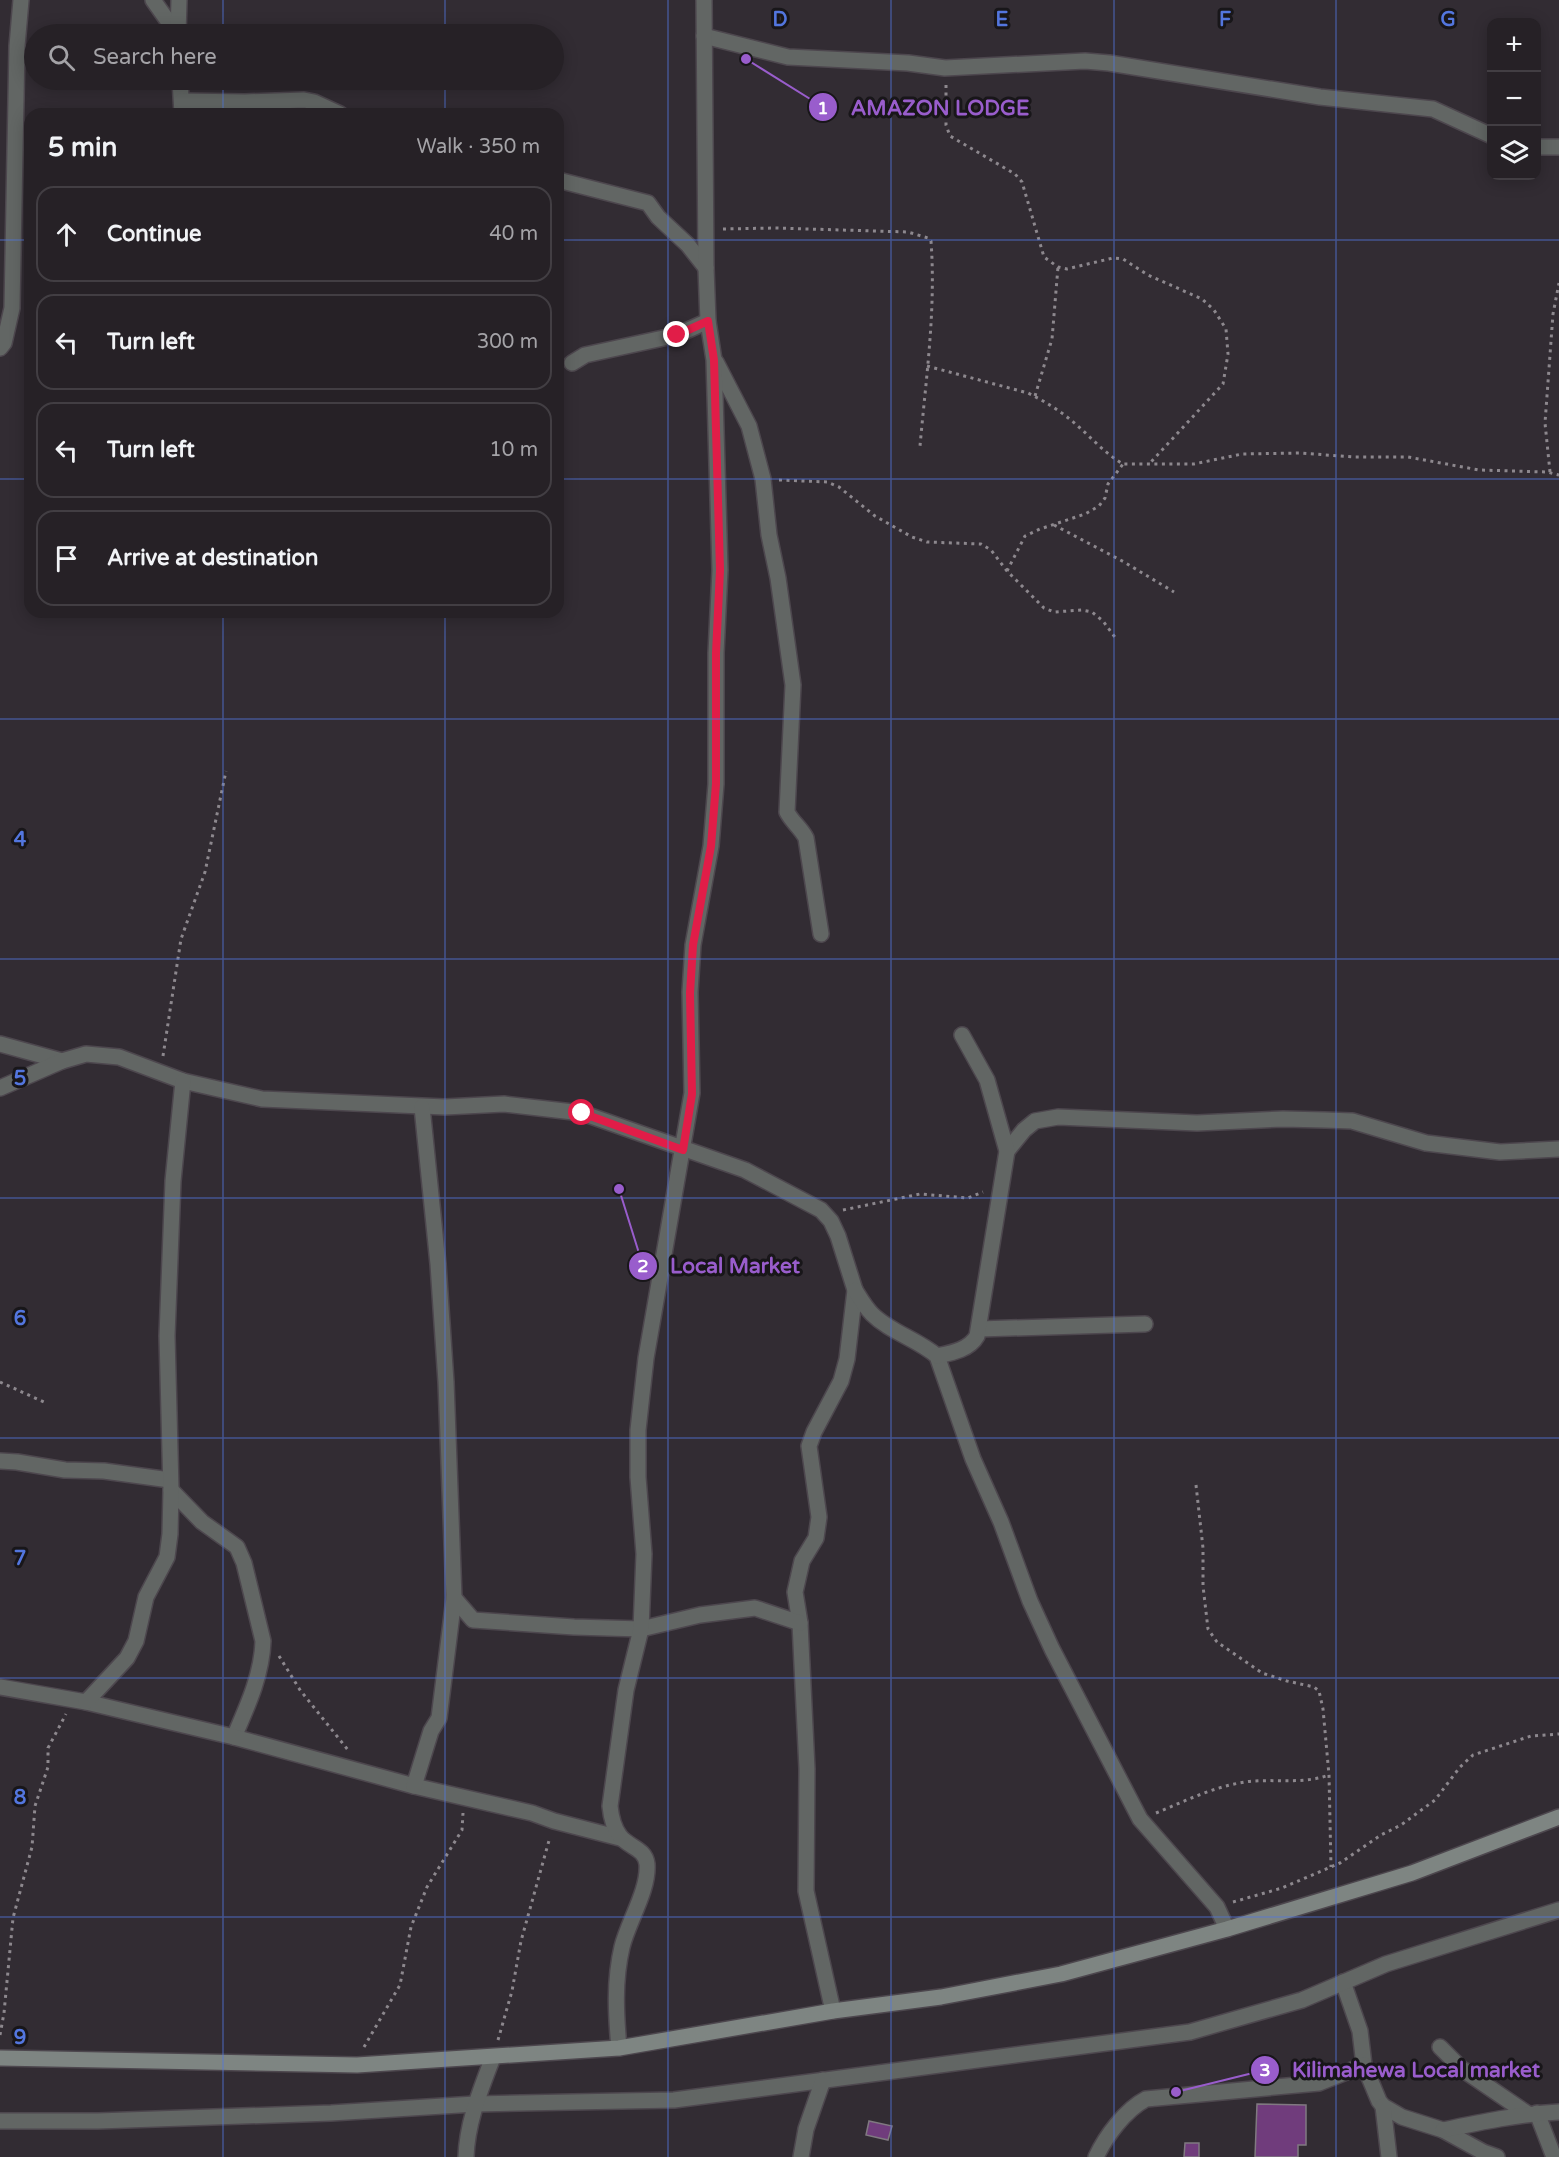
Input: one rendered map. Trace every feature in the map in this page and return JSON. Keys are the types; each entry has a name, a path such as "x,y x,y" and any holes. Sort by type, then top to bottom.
{"main road":[{"path":"0,2058 352,2065 620,2048 833,2012 940,1997 1061,1974 1227,1929 1412,1873 1559,1817"}],"street":[{"path":"0,348 4,343 12,308 17,46 21,0"},
{"path":"153,0 170,24"},
{"path":"178,24 179,0"},
{"path":"620,1838 611,1819 610,1806 626,1690 642,1629 644,1554 638,1477 638,1430 646,1358 692,1094 690,993 693,945 711,846 716,784 716,653 720,570 714,360 708,321 706,268 704,0"},
{"path":"704,36 788,57 908,63 945,68 1085,61 1109,63 1309,95 1433,109 1487,134"},
{"path":"181,90 182,107 304,100 327,108"},
{"path":"0,103 6,102 16,92"},
{"path":"1541,147 1559,147"},
{"path":"564,182 648,203 658,218 687,245 706,268"},
{"path":"572,363 585,356 677,335 708,321"},
{"path":"714,360 749,426 763,478 769,535 778,578 793,686 787,812 806,838 821,934"},
{"path":"937,1356 957,1351 974,1342 980,1329 1007,1151 987,1080 962,1035"},
{"path":"0,1044 62,1061"},
{"path":"0,1088 62,1061 86,1054 119,1056 183,1081 262,1099 422,1107 504,1104 582,1113 745,1170 823,1213 831,1221 838,1236 855,1290 870,1312 881,1322 925,1346 937,1356 973,1459 1030,1601 1052,1649 1140,1819 1217,1907 1227,1929"},
{"path":"80,1701 127,1658 136,1641 146,1597 167,1557 170,1533 170,1485 167,1336 173,1181 183,1081"},
{"path":"414,1786 431,1731 439,1718 454,1598 446,1382 438,1264 422,1107"},
{"path":"1007,1151 1024,1130 1035,1121 1058,1117 1197,1123 1282,1119 1353,1121 1436,1144 1500,1152 1559,1149"},
{"path":"833,2012 806,1891 807,1769 800,1623 795,1592 802,1561 816,1539 819,1517 809,1446 841,1381 847,1359 855,1290"},
{"path":"980,1329 1145,1324"},
{"path":"0,1461 65,1470 104,1471 170,1485 202,1522 237,1548 244,1563 263,1641 251,1696 234,1737"},
{"path":"454,1598 473,1620 642,1629 700,1615 755,1608 800,1623"},
{"path":"0,1687 80,1701 234,1737 414,1786 532,1813 620,1838 643,1854 647,1865 646,1878 622,1947 615,2003 620,2048"},
{"path":"0,2121 98,2121 319,2114 476,2104 674,2100 1190,2032 1302,2000 1386,1964 1559,1910"},
{"path":"1343,1982 1360,2031 1364,2065 1383,2106 1402,2117 1443,2130 1497,2157"},
{"path":"1440,2048 1462,2069 1533,2114 1554,2157"},
{"path":"466,2157 468,2133 493,2057"},
{"path":"1096,2157 1110,2135 1138,2104 1146,2099 1319,2083 1364,2065"},
{"path":"801,2157 806,2129 823,2080"},
{"path":"1383,2106 1389,2157"},
{"path":"1443,2130 1493,2119 1559,2112"}],"path":[{"path":"945,68 946,125 950,136 1015,174 1022,182 1044,257 1058,267 1067,269 1113,258 1123,258 1148,275 1202,299 1214,310 1226,329 1228,354 1222,384 1150,463"},
{"path":"706,230 775,228 908,232 924,235 931,241 933,272 920,446"},
{"path":"1035,396 1052,339 1058,267"},
{"path":"1550,472 1545,423 1553,314 1559,283"},
{"path":"927,366 1035,396 1071,420 1113,458 1123,464 1194,464 1242,454 1300,453 1354,457 1408,457 1479,470 1550,472 1559,475"},
{"path":"1007,571 1024,536 1085,514 1098,506 1105,498 1108,484 1123,464"},
{"path":"763,478 827,482 839,487 875,516 912,537 927,542 981,544 991,550 1007,571 1044,608 1054,612 1082,610 1092,612 1104,621 1118,640"},
{"path":"1054,525 1124,562 1174,592"},
{"path":"160,1073 181,939 205,872 226,771"},
{"path":"823,1213 920,1194 968,1198 983,1193 1005,1172"},
{"path":"0,1382 46,1403"},
{"path":"1196,1485 1208,1629 1217,1642 1262,1673 1314,1687 1319,1691 1323,1709 1329,1775 1331,1867"},
{"path":"277,1652 300,1690 367,1773"},
{"path":"0,2035 13,1918 32,1847 35,1806 48,1767 48,1748 56,1729 80,1701"},
{"path":"1217,1907 1282,1888 1340,1863 1381,1835 1401,1825 1435,1800 1460,1767 1473,1755 1531,1736 1559,1734"},
{"path":"1140,1819 1218,1787 1247,1782 1300,1781 1329,1775"},
{"path":"352,2065 386,2012 400,1985 411,1927 427,1887 462,1830 464,1797"},
{"path":"493,2057 513,1991 521,1941 554,1821"}],"building":[{"path":"1257,2104 1306,2105 1306,2145 1298,2145 1298,2157 1255,2157"},
{"path":"869,2121 892,2126 888,2140 866,2135"},
{"path":"1185,2143 1199,2143 1199,2157 1184,2157"}],"place":[{"name":"AMAZON LODGE","path":"746,59"},
{"name":"Local Market","path":"619,1189"},
{"name":"Kilimahewa Local market","path":"1176,2092"}],"route":[{"path":"582,1113 683,1150 692,1094 690,993 693,945 711,846 716,784 716,653 720,570 714,360 708,321 677,335"}]}
